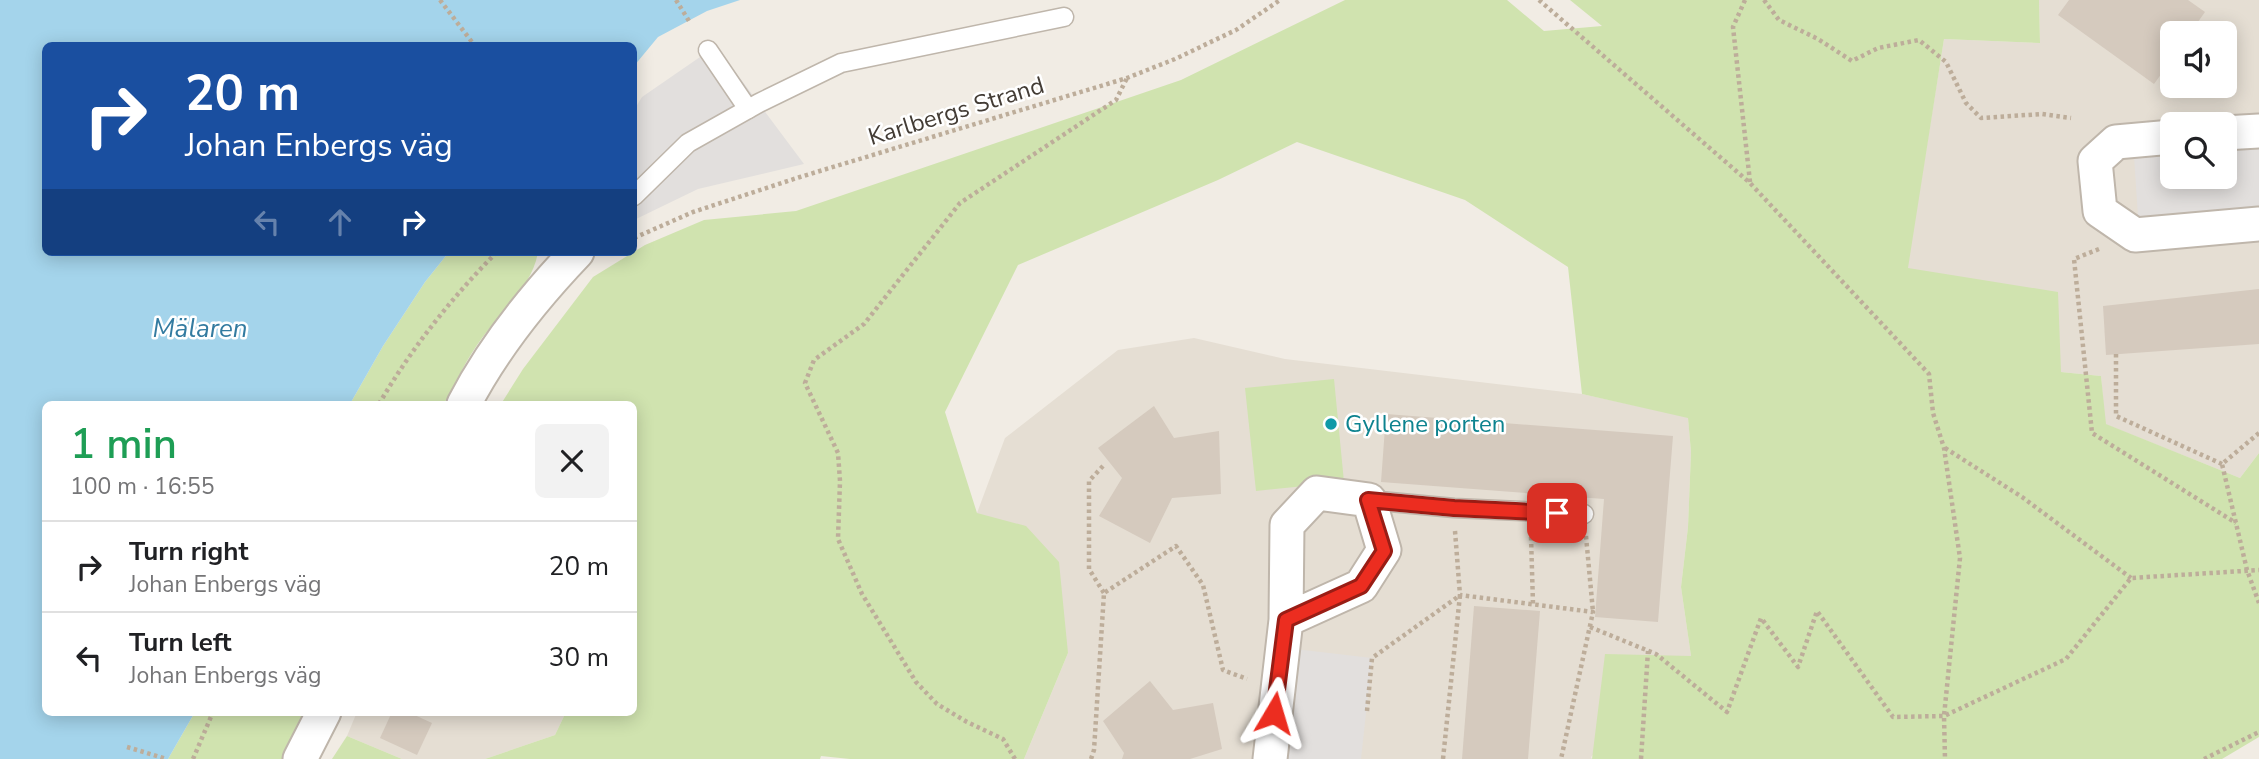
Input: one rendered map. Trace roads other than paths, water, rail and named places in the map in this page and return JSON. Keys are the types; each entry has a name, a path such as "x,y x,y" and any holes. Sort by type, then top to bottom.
{"street":[{"path":"2237,132 2259,131"},
{"path":"2160,139 2116,142 2095,161 2099,212 2135,235 2259,224"},
{"path":"466,401 477,380 542,289 573,256"},
{"path":"1270,759 1286,620 1287,525 1317,493 1368,500 1384,551 1361,586 1286,620"},
{"path":"300,759 328,717"}],"lane":[{"path":"637,193 688,143 841,62 1064,17"},
{"path":"708,50 748,109"},
{"path":"1368,500 1454,508 1584,514"}],"water":[{"name":"Mälaren","path":"0,0 740,0 707,11 658,37 637,62 637,42 42,42 42,256 446,256 425,282 383,346 352,401 42,401 42,716 193,716 168,759 0,759"}],"place":[{"name":"Gyllene porten","path":"1331,424"}]}
